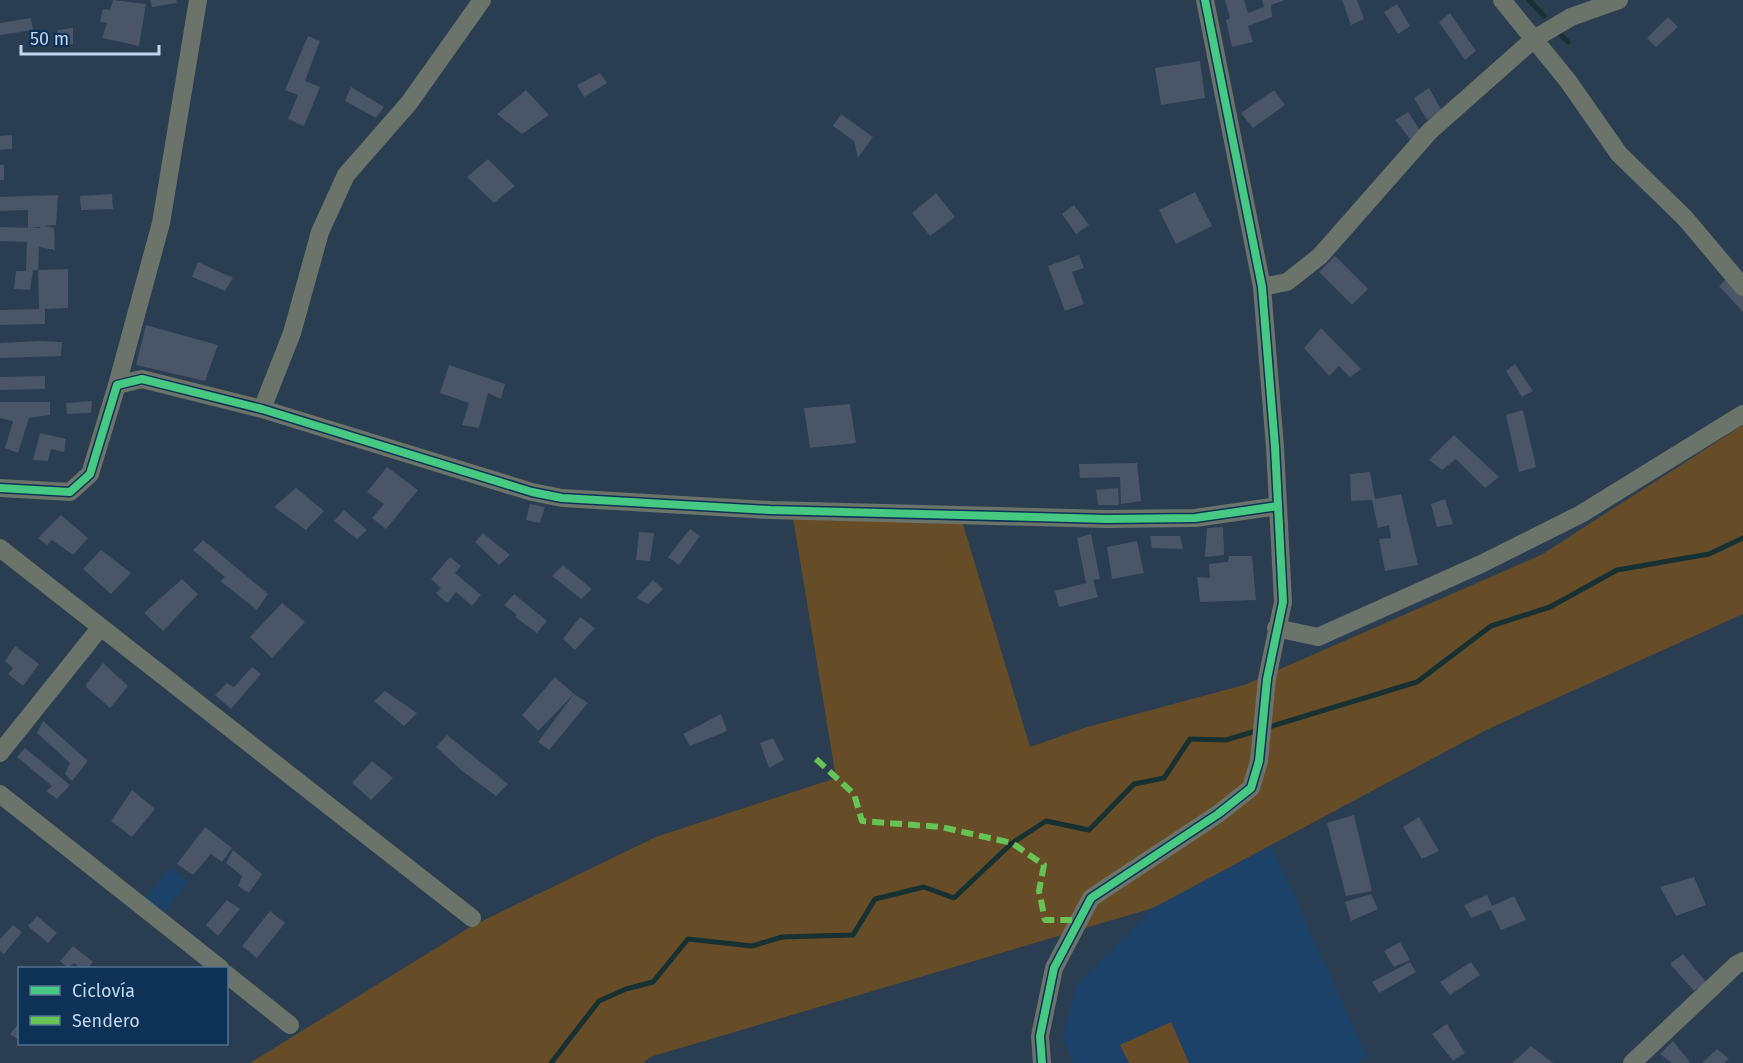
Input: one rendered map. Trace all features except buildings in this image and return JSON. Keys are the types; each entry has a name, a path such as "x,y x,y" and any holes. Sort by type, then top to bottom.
{"street":[{"path":"0,488 70,492 90,474 162,223 198,0"},
{"path":"262,409 292,333 321,232 346,175 409,103 482,0"},
{"path":"1042,1063 1040,1036 1054,968 1091,898 1218,814 1251,788 1260,761 1267,679 1283,603 1278,506 1262,287 1205,0"},
{"path":"1502,0 1568,81 1619,154 1685,218 1743,287"},
{"path":"1262,287 1287,282 1320,256 1430,131 1534,39 1571,17 1618,0"},
{"path":"117,385 142,379 262,409 532,492 562,498 770,510 1107,519 1195,518 1278,506"},
{"path":"1276,628 1318,638 1481,564 1581,514 1743,414"},
{"path":"0,548 472,918"},
{"path":"0,753 100,628"},
{"path":"0,794 217,967"},
{"path":"1632,1063 1743,961"},
{"path":"228,976 290,1024"}],"shaded area":[{"path":"1743,425 1743,614 1486,730 1153,908 650,1057 643,1063 250,1063 472,926 656,837 836,778 793,518 962,521 1030,747 1084,728 1244,685 1541,555"},
{"path":"1271,845 1367,1056 1358,1063 1073,1063 1063,1036 1076,986 1153,908"},
{"path":"170,867 189,882 163,914 144,899"},
{"path":"1171,1022 1189,1063 1129,1063 1120,1045"}],"waterway":[{"path":"1529,0 1544,16"},
{"path":"1558,32 1568,42"},
{"path":"551,1063 599,1001 626,989 653,982 688,939 752,946 782,937 853,935 875,899 924,887 954,898 1012,843 1046,821 1089,830 1134,784 1164,778 1190,739 1226,740 1417,682 1491,626 1550,607 1617,570 1709,554 1743,538"}],"marked path":[{"path":"816,759 854,794 862,821 941,827 1012,843 1044,865 1039,891 1045,920 1079,920"}],"cycle path":[{"path":"1042,1063 1040,1036 1054,968 1091,898 1218,814 1251,788 1259,761 1267,679 1283,602 1275,447 1262,287 1205,0"},
{"path":"0,488 70,492 90,474 117,385 142,379 262,409 532,492 562,498 770,510 1107,519 1195,518 1278,506"}]}
